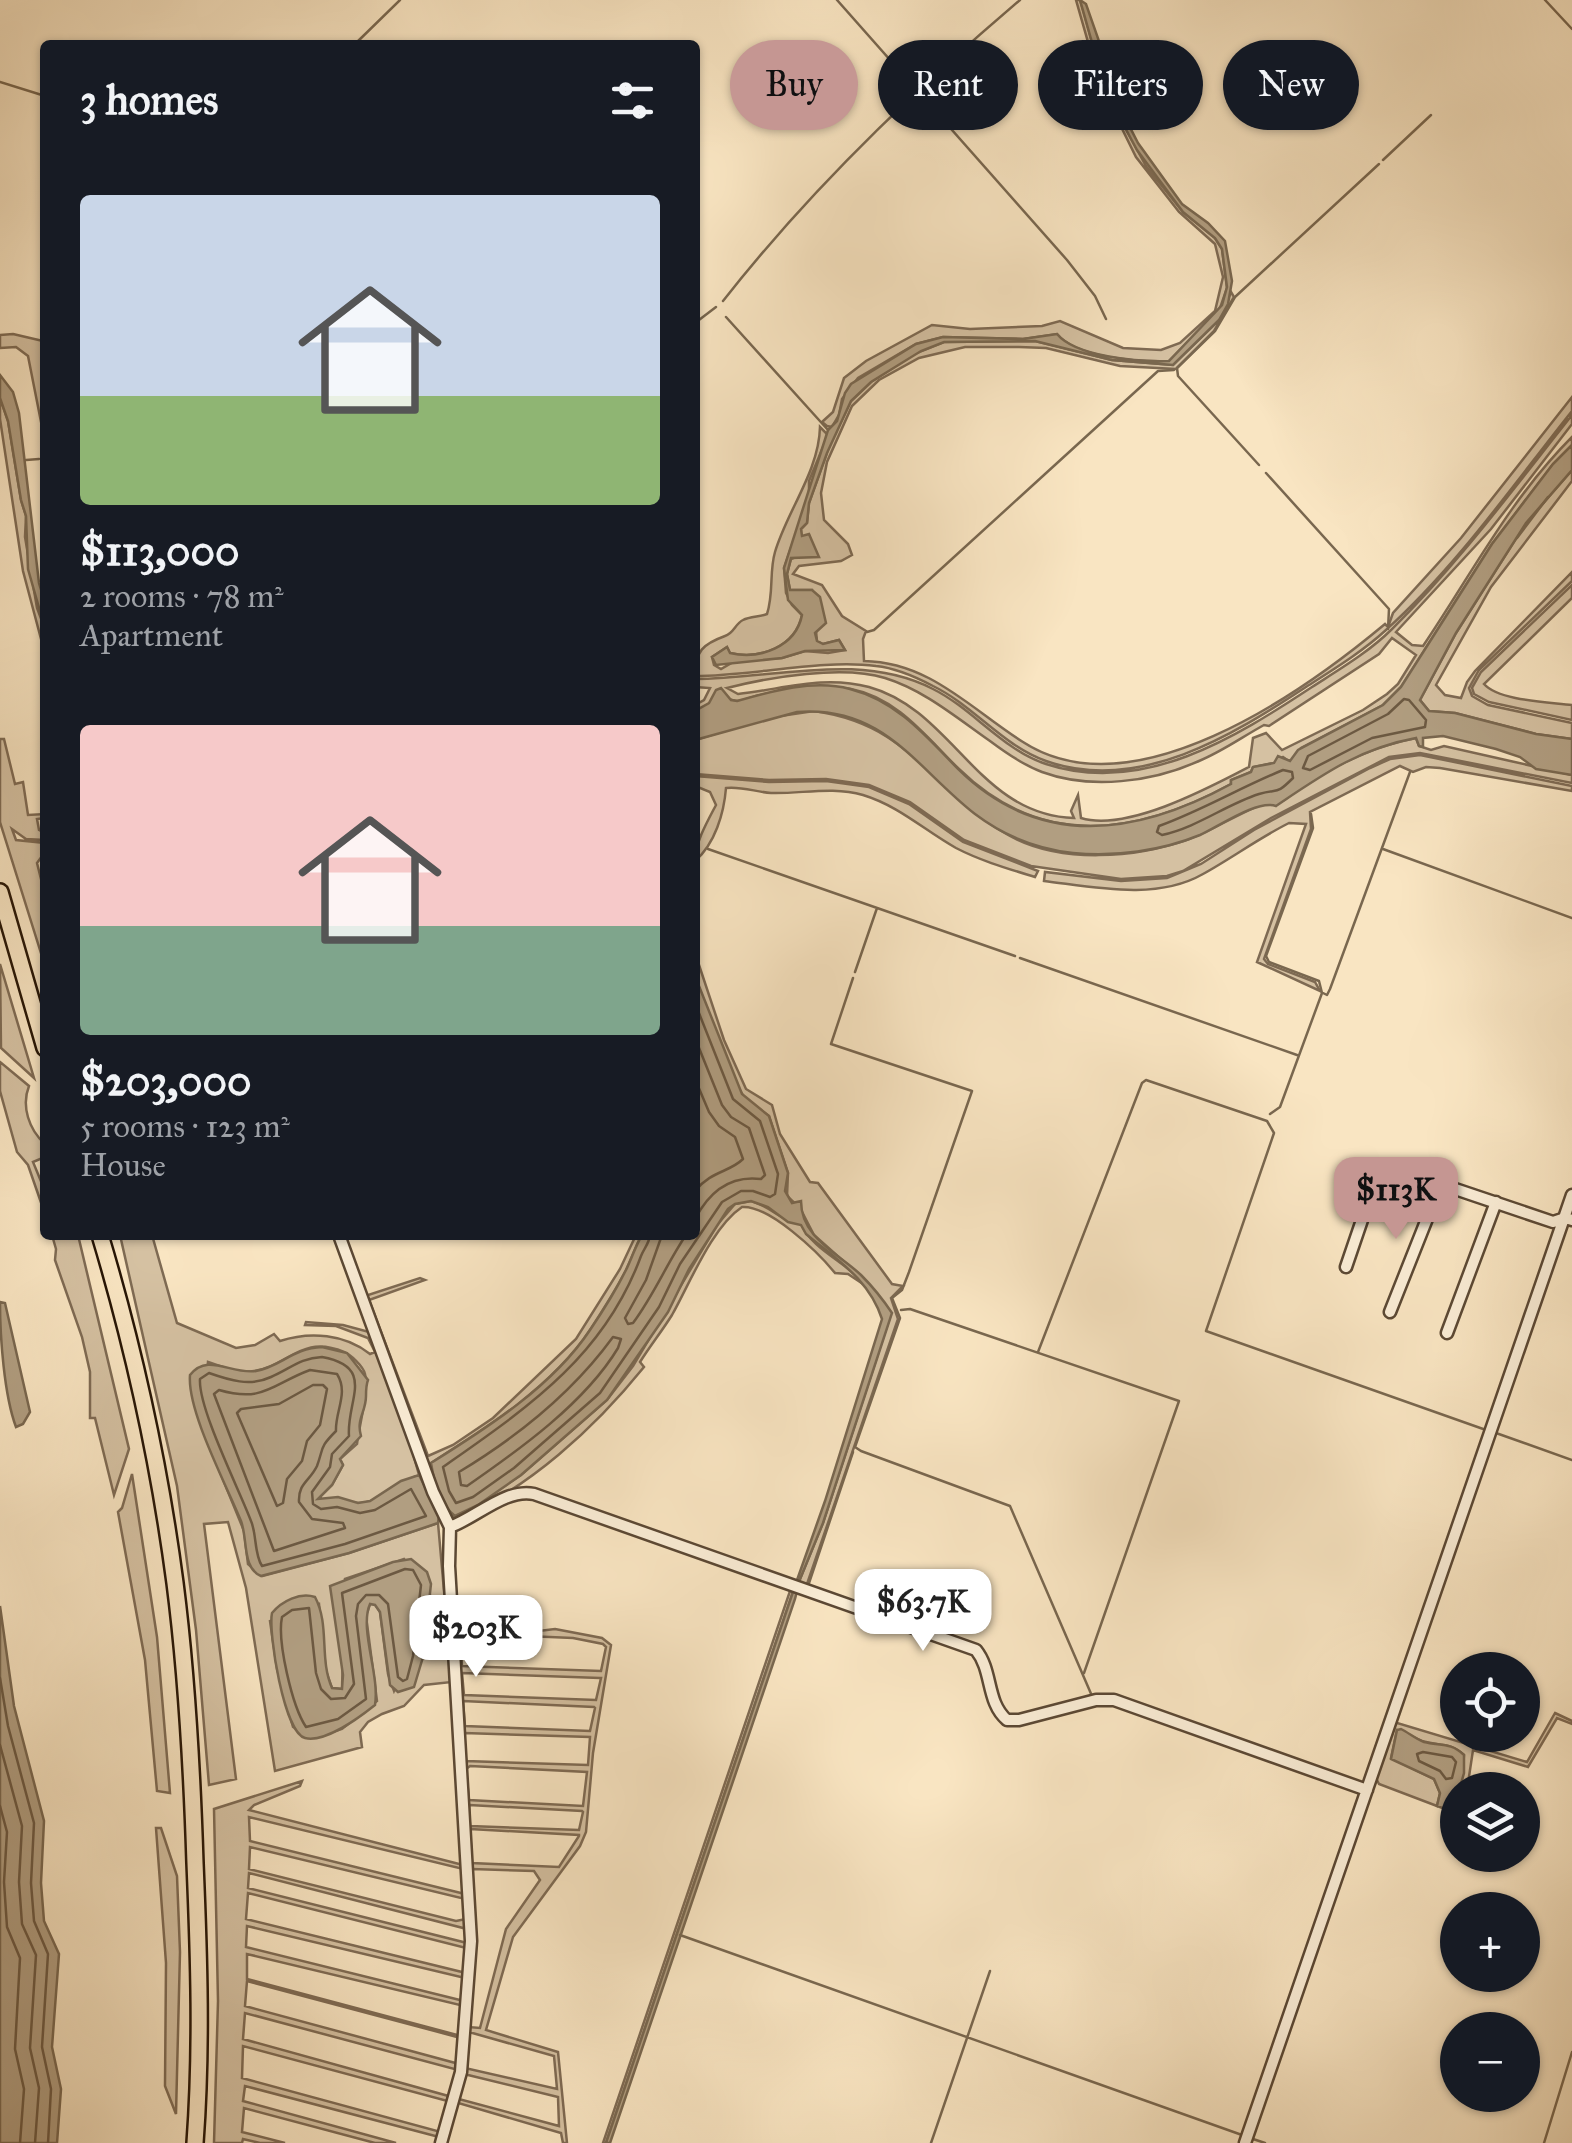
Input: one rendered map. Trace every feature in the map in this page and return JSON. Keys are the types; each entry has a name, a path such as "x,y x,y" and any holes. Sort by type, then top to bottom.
{"highway":[{"path":"0,892 40,1031"},
{"path":"101,1240 138,1381 175,1584 192,1778 200,1964 195,2143"}],"street":[{"path":"1346,1268 1384,1165 1553,1222 1568,1219"},
{"path":"1390,1312 1440,1186"},
{"path":"1245,2143 1568,1219 1572,1195"},
{"path":"1447,1332 1496,1202"},
{"path":"341,1240 433,1492 450,1527 449,1566 471,1929 461,2072 442,2143"},
{"path":"450,1527 515,1492 534,1494 976,1650 984,1662 996,1708 1007,1720 1096,1700 1114,1700 1367,1790"}],"shaded area":[{"path":"1076,0 1080,0 1091,40 1087,40"},
{"path":"1123,130 1127,130 1146,166 1183,212 1215,238 1222,249 1227,288 1219,311 1169,361 1093,353 1057,334 1023,339 943,337 916,344 858,378 842,399 832,427 822,422 833,412 844,378 866,361 932,325 970,329 1042,326 1060,321 1123,348 1161,350 1180,343 1215,311 1223,277 1215,244 1179,212 1136,157"},
{"path":"1231,292 1234,297 1214,331 1176,369 1120,366 1046,348 965,347 919,358 879,380 852,406 827,462 821,493 824,520 848,544 852,555 841,561 799,566 793,574 822,585 842,616 866,631 864,661 888,663 930,679 1023,742 1067,760 1114,763 1164,754 1214,736 1263,711 1385,624 1388,627 1393,613 1461,538 1572,397 1572,411 1460,552 1386,630 1358,653 1248,723 1184,754 1150,765 1116,770 1081,769 1046,761 1002,736 948,694 920,679 876,666 833,665 700,676 700,653 706,646 728,635 743,620 767,614 775,552 814,459 820,427 828,435 809,481 809,496 784,568 786,593 802,615 798,626 775,649 741,655 730,653 727,647 712,657 714,665 721,669 735,661 845,650 839,640 823,644 817,641 812,590 790,590 787,574 791,559 814,550 809,535 801,537 809,503 830,444 851,401 871,382 914,354 944,342 1035,341 1112,360 1173,365 1219,320"},
{"path":"0,335 40,340 40,417 28,356 16,347 0,348"},
{"path":"0,398 26,516 25,537 40,635 23,571"},
{"path":"1572,415 1572,424 1491,529 1396,632 1412,645 1423,646 1510,512 1572,437 1572,445 1492,544 1401,687 1383,705 1301,748 1290,762 1283,757 1253,767 1251,772 1231,780 1231,784 1196,801 1126,823 1057,823 1023,813 991,795 959,769 897,710 851,689 792,691 738,701 716,694 700,708 710,688 700,687 700,679 816,670 876,671 905,678 948,697 1016,749 1046,764 1082,772 1153,767 1220,742 1344,667 1383,637 1463,552","holes":["1392,638 1416,655 1398,684 1363,710 1282,750 1266,733 1253,738 1249,767 1211,786 1143,814 1099,821 1081,818 1078,795 1071,811 1074,818 1041,812 1013,800 923,717 898,699 869,687 836,682 738,694 727,688 828,673 885,678 927,697 1035,769 1061,778 1101,782 1162,774 1216,753 1264,725 1269,726 1379,654"]},
{"path":"1572,470 1572,481 1491,587 1436,685 1445,695 1461,698 1475,671 1572,572 1572,581 1479,670 1469,688 1472,696 1488,705 1572,723 1572,739 1455,713 1429,711 1420,700 1456,633 1526,523"},
{"path":"1572,585 1572,598 1484,684 1512,697 1572,705 1572,720 1489,702 1474,694 1472,688 1481,672"},
{"path":"814,711 876,730 900,745 983,819 1010,836 1030,845 1075,854 1123,854 1189,839 1258,806 1283,801 1304,784 1358,756 1416,738 1419,746 1431,750 1444,746 1572,775 1572,783 1420,753 1389,757 1271,818 1183,871 1121,879 1031,866 964,840 910,802 869,785 826,779 769,780 700,774 700,738 767,718"},
{"path":"0,739 4,739 15,784 23,782 28,815 40,814 40,840 26,839 12,829 16,840 40,842 37,863 40,950 0,822"},
{"path":"1420,755 1572,786 1572,791 1440,768 1426,767 1413,772 1400,766 1310,812 1311,829 1264,959 1315,982 1320,991 1257,962 1306,824 1289,823 1203,874 1165,887 1104,889 1044,881 1045,872 1121,881 1167,878 1201,864 1254,830 1370,768 1390,759"},
{"path":"700,776 769,782 826,781 869,787 909,804 963,842 1038,871 1035,877 975,857 888,805 851,792 771,793 726,788 721,818 700,856 700,838 716,805 710,792 700,788"},
{"path":"0,964 34,1078 1,1048"},
{"path":"700,968 724,1040 746,1089 772,1105 780,1134 810,1182 818,1183 892,1284 903,1286 891,1298 898,1319 806,1587 798,1584 823,1523 890,1317 867,1282 814,1235 800,1208 787,1196 788,1173 769,1116 745,1099 700,990"},
{"path":"0,1062 29,1086 28,1117 40,1138 40,1159 33,1162 40,1179 40,1200 28,1165 17,1152 0,1091"},
{"path":"751,1201 801,1224 814,1242 866,1286 848,1274 835,1273 779,1221 742,1207 711,1242 672,1315 640,1362 644,1367 625,1390 559,1455 509,1491 456,1520 443,1507 365,1296 420,1278 425,1280 369,1300 428,1456 453,1445 493,1418 576,1339 634,1240 640,1240 604,1308 575,1350 538,1387 496,1420 431,1463 461,1515 521,1475 607,1400 633,1366 717,1225 735,1204"},
{"path":"53,1240 79,1240 129,1449 114,1495 95,1418 90,1418 90,1372 55,1260"},
{"path":"121,1240 153,1240 177,1323 236,1348 255,1345 274,1334 280,1341 315,1335 350,1342 370,1354 375,1352 368,1338 336,1326 305,1325 343,1325 373,1333 417,1455 414,1457 419,1475 366,1502 316,1500 332,1485 343,1465 340,1459 357,1444 365,1399 362,1368 344,1352 329,1347 306,1349 248,1372 208,1362 202,1428 244,1531 248,1564 262,1576 349,1553 438,1523 452,1682 424,1685 404,1706 368,1722 360,1732 362,1747 275,1771 246,1588 228,1522 204,1524 236,1779 209,1785 196,1630 177,1486","holes":["404,1559 430,1595 425,1622 394,1691 380,1612 375,1604 370,1604 366,1616 377,1701 342,1729 314,1738 293,1727 277,1669 270,1621 319,1604 326,1671 332,1688 342,1689 345,1579"]},
{"path":"132,1474 157,1637 170,1793 157,1791 145,1660 118,1512"},
{"path":"791,1588 794,1589 603,2143"},
{"path":"555,1629 602,1638 611,1645 593,1753 586,1832 580,1846 513,1937 486,2030 558,2052 567,2143 563,2143 561,2133 458,2103 459,2099 559,2126 558,2097 464,2074 465,2068 557,2089 554,2056 469,2032 469,2027 480,2028 506,1929 540,1880 534,1871 472,1869 470,1876 458,1641","holes":["526,1636 573,1638 606,1647 601,1671 462,1666 461,1644","462,1673 601,1678 596,1700 464,1695","463,1701 594,1707 590,1731 465,1726","464,1733 590,1737 588,1765 466,1761","470,1766 587,1772 583,1806 469,1800 466,1769","469,1805 582,1811 579,1830 470,1826","470,1829 579,1835 559,1867 472,1863"]},
{"path":"1555,1713 1572,1721 1557,1718 1540,1747 1540,1739"},
{"path":"1394,1722 1440,1736 1440,1744 1397,1730 1391,1758 1434,1779 1440,1793 1437,1806 1379,1784 1376,1778"},
{"path":"1460,1752 1473,1752 1470,1772 1463,1772 1464,1755"},
{"path":"1479,1752 1494,1752 1527,1762 1537,1752 1528,1767"},
{"path":"302,1781 300,1786 249,1810 463,1865 463,1869 249,1817 250,1841 465,1894 465,1899 250,1847 249,1869 456,1921 466,1919 467,1929 249,1873 248,1888 467,1943 466,1948 248,1893 246,1919 466,1973 465,1978 247,1926 246,1947 464,2001 464,2006 247,1954 247,1979 461,2038 247,1981 245,2006 459,2064 458,2070 245,2013 243,2039 452,2097 451,2102 243,2046 242,2078 441,2132 439,2137 245,2086 243,2101 396,2143 375,2143 244,2108 242,2132 285,2143 243,2139 242,2143 214,2143 218,2001 214,1809"},
{"path":"156,1828 161,1828 177,1876 180,1952 176,2114 165,2086 166,1963"}],"water":[{"path":"1080,0 1086,4 1099,40 1091,40"},
{"path":"1126,130 1131,130 1182,204 1225,241 1232,281 1228,304 1219,320 1173,365 1112,360 1035,341 944,342 921,351 871,382 851,401 827,453 809,503 807,523 801,529 802,536 809,534 819,557 791,558 787,574 790,590 812,590 820,597 826,623 815,633 817,641 823,644 839,640 845,650 805,651 782,658 716,665 712,657 727,647 730,653 741,655 775,649 798,626 802,615 788,600 784,568 828,430 837,421 851,384 916,344 943,337 1023,339 1057,334 1093,353 1169,361 1222,305 1227,287 1222,249 1215,238 1183,212"},
{"path":"0,375 13,392 19,413 40,611 28,569 26,516 0,398"},
{"path":"1572,445 1572,470 1526,523 1456,633 1420,700 1429,711 1455,713 1572,739 1572,775 1536,769 1520,757 1443,736 1423,738 1423,747 1416,738 1359,756 1276,806 1259,806 1185,841 1138,851 1089,854 1047,848 997,829 896,743 853,719 827,712 797,712 700,739 700,708 721,688 731,700 737,701 793,688 836,686 867,695 896,711 989,795 1022,813 1056,823 1090,826 1161,815 1231,784 1231,780 1251,772 1253,767 1274,763 1278,756 1290,761 1298,750 1383,705 1401,687 1492,544"},
{"path":"700,989 742,1094 769,1116 788,1173 785,1191 792,1203 801,1201 814,1235 861,1275 892,1313 823,1523 798,1584 882,1319 860,1281 806,1234 801,1225 751,1201 728,1209 689,1269 668,1312 607,1400 521,1475 478,1505 455,1516 442,1499 431,1463 496,1420 557,1369 590,1330 640,1240 700,1240"},
{"path":"0,1302 5,1303 30,1412 23,1424 16,1427 6,1382"},
{"path":"322,1347 347,1353 368,1380 361,1436 340,1459 343,1465 332,1485 318,1499 370,1501 401,1481 419,1475 439,1515 438,1523 349,1553 261,1576 248,1560 241,1521 201,1427 190,1375 204,1365 256,1371"},
{"path":"411,1559 427,1572 431,1584 423,1657 414,1687 398,1692 390,1685 380,1612 370,1604 367,1626 375,1705 332,1733 305,1738 297,1732 284,1701 275,1660 272,1613 292,1599 315,1597 322,1619 328,1677 332,1688 342,1689 330,1586"},
{"path":"794,1589 795,1599 610,2143 606,2143"},
{"path":"0,1606 14,1706 44,1821 44,1921 59,1954 52,2047 61,2089 57,2143 0,2143"},
{"path":"1397,1730 1440,1744 1440,1752 1460,1752 1464,1755 1464,1772 1440,1772 1440,1793 1434,1779 1391,1759"}],"waterway":[{"path":"359,40 400,0"},
{"path":"837,0 1067,260 1095,296 1106,319"},
{"path":"723,301 791,220 864,143 1020,0"},
{"path":"1545,0 1572,29"},
{"path":"0,82 40,94"},
{"path":"1383,160 1431,115"},
{"path":"1259,465 1178,376 1177,368 1215,331 1235,297 1379,164"},
{"path":"700,319 716,307"},
{"path":"726,317 828,430"},
{"path":"867,632 874,630 1158,371 1174,370"},
{"path":"26,460 39,459"},
{"path":"1266,473 1389,609 1388,629"},
{"path":"1517,538 1548,497"},
{"path":"1323,993 1327,995 1330,989 1410,772"},
{"path":"1270,1114 1280,1107 1322,993 1319,981 1269,962 1266,956 1313,828 1311,814"},
{"path":"708,849 1015,956"},
{"path":"1383,849 1572,918"},
{"path":"855,972 877,908"},
{"path":"1020,958 1297,1055"},
{"path":"853,978 831,1044 972,1091 909,1272 902,1290 892,1298 900,1318 855,1447 1010,1506 1092,1696"},
{"path":"1038,1352 1146,1080 1267,1121 1274,1133 1206,1331 1486,1430"},
{"path":"901,1310 910,1309 1179,1401 1084,1673"},
{"path":"1496,1433 1572,1460"},
{"path":"808,1586 853,1452"},
{"path":"680,1935 1242,2135"},
{"path":"931,2143 990,1971"},
{"path":"1544,2143 1572,2052"},
{"path":"1253,2139 1265,2143"}]}
